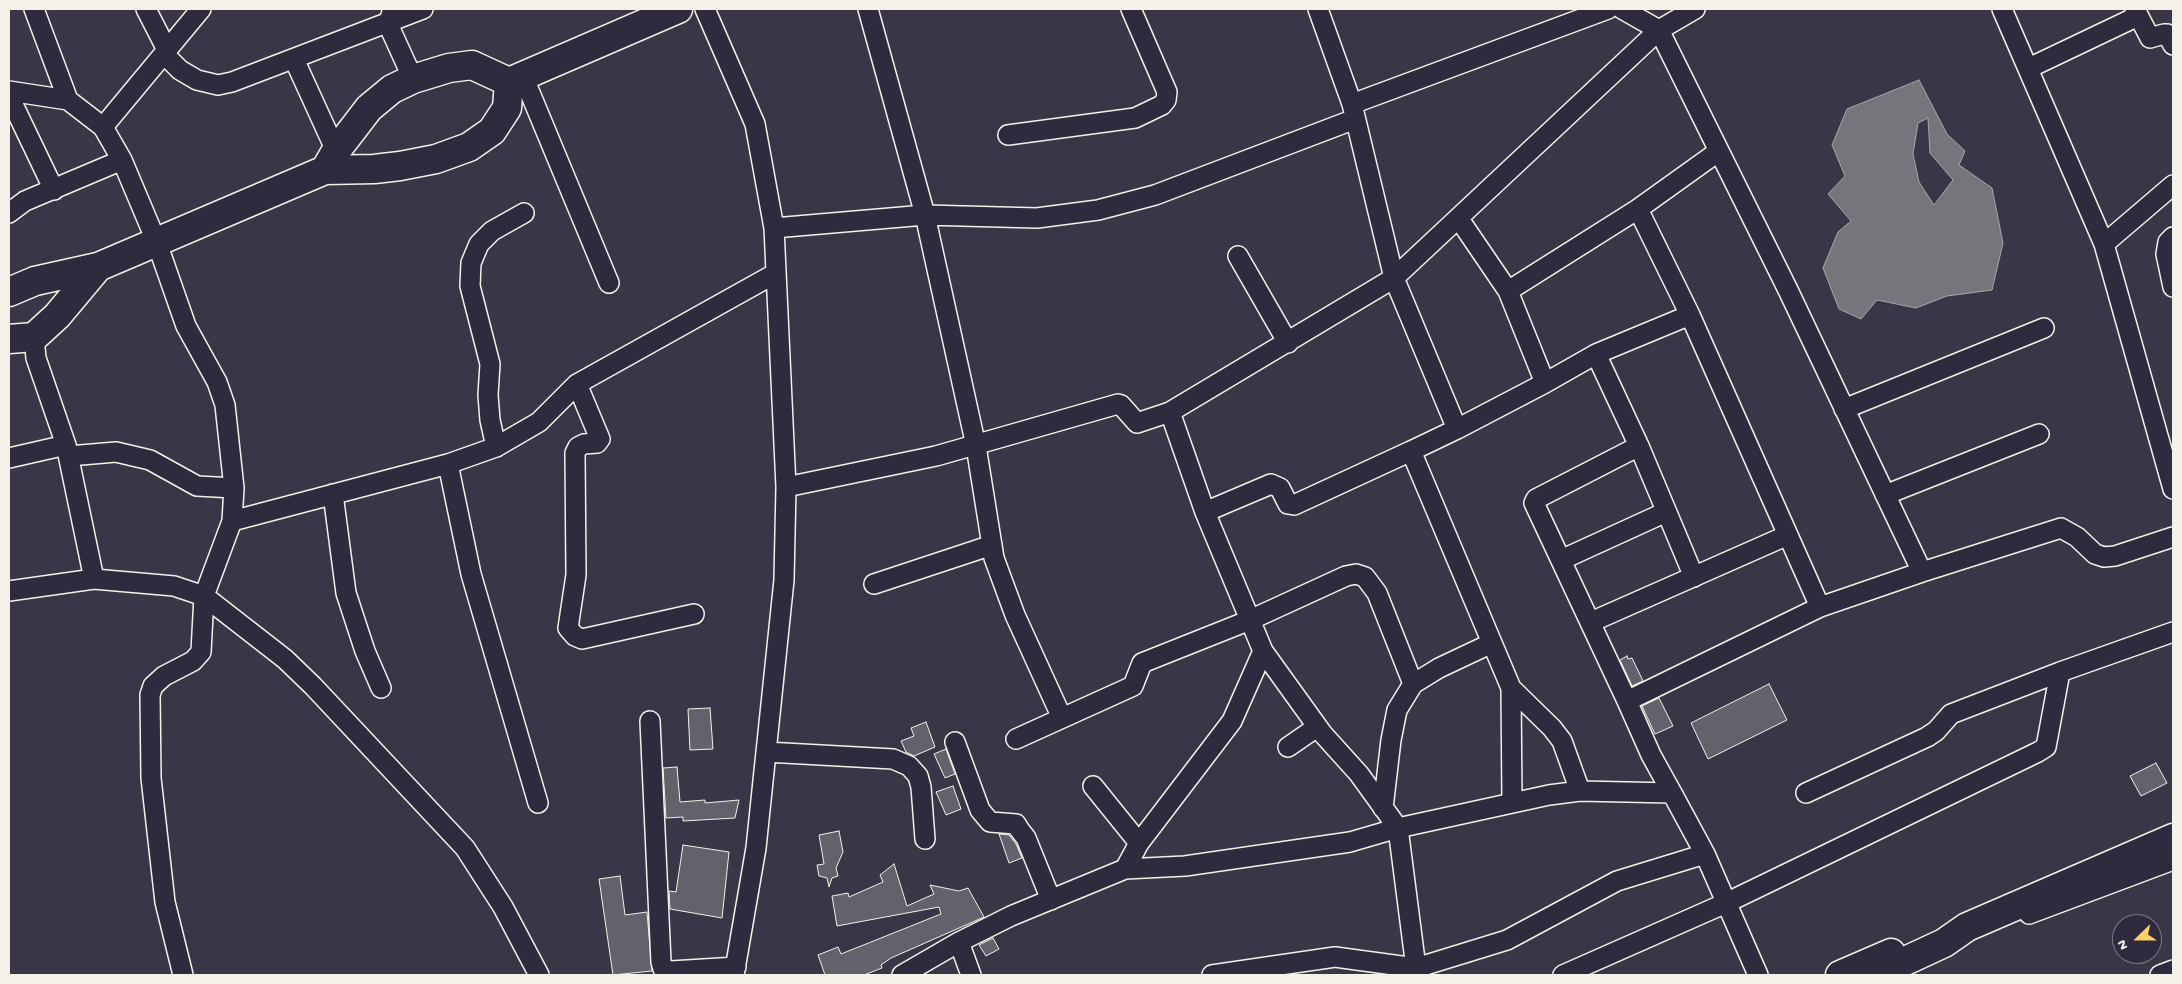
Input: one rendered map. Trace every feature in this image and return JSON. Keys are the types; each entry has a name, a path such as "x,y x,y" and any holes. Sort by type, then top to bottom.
{"street":[{"path":"34,9 68,100 102,126 122,160 157,244 186,326 217,382 224,405 234,488 232,521 204,596 201,652 193,661 164,676 153,686 150,695 151,778 165,902 183,975"},
{"path":"146,9 165,52 180,70 197,80 218,85 232,82 294,59 391,16 424,9"},
{"path":"102,126 202,9"},
{"path":"9,292 35,281 98,267 157,244 330,160 369,108 392,88 413,79 449,68 472,65 516,79 678,9"},
{"path":"650,721 661,962 664,969 671,971 735,971 756,848 784,580 786,487 774,228 754,124 705,9"},
{"path":"868,9 925,215 976,446 994,558 1015,615 1062,718"},
{"path":"1008,135 1135,118 1162,105 1166,100 1167,92 1131,9"},
{"path":"1318,9 1354,111 1394,278 1457,429"},
{"path":"774,228 925,215 1037,218 1098,210 1155,195 1354,111 1608,9"},
{"path":"1622,9 1659,30 1719,150 1922,572"},
{"path":"786,487 976,446 1118,404 1136,423 1170,412 1394,278 1659,30 1677,14 1695,9"},
{"path":"2002,9 2104,244 2168,454 2173,490"},
{"path":"2029,68 2137,12 2150,38 2167,34 2173,44"},
{"path":"391,16 413,79"},
{"path":"294,59 330,160"},
{"path":"330,160 374,169 400,166 436,158 468,147 492,131 507,108 516,79"},
{"path":"516,79 609,283"},
{"path":"54,190 9,97 68,100"},
{"path":"1508,291 1638,209 1719,150"},
{"path":"9,213 25,201 122,160"},
{"path":"2104,244 2173,185"},
{"path":"1638,209 1690,315 1820,607"},
{"path":"496,447 490,420 488,395 490,364 470,286 471,263 479,244 492,231 524,213"},
{"path":"1459,219 1508,291 1545,382"},
{"path":"2173,236 2168,242 2166,254 2173,287"},
{"path":"1238,256 1288,343"},
{"path":"94,580 67,450 36,358 21,338 57,316 98,267"},
{"path":"232,521 448,464 496,447 539,422 577,384 776,273"},
{"path":"1205,512 1271,484 1280,488 1288,504 1294,504 1457,429 1596,354 1690,315"},
{"path":"1844,408 2044,328"},
{"path":"1596,354 1694,577"},
{"path":"577,384 600,440 578,447 575,453 576,575 568,628 575,636 582,639 694,614"},
{"path":"1170,412 1205,512 1263,651 1317,727 1359,774 1398,828 1417,972"},
{"path":"1885,495 2039,434"},
{"path":"1638,446 1536,499 1534,503 1651,754 1705,854 1758,975"},
{"path":"9,458 67,450 116,452 150,460 198,486 234,488"},
{"path":"1411,451 1511,688 1512,803"},
{"path":"448,464 471,574 538,803"},
{"path":"333,494 346,593 365,651 381,688"},
{"path":"1561,560 1666,512"},
{"path":"1627,701 1820,607 2061,528 2069,530 2095,554 2104,557 2115,556 2173,537"},
{"path":"1591,622 1788,535"},
{"path":"874,584 992,545"},
{"path":"1016,739 1133,686 1142,663 1250,620 1346,576 1356,574 1365,577 1377,594 1413,684"},
{"path":"9,591 94,580 174,586 204,596 285,659 313,686 465,848 503,907 539,975"},
{"path":"1806,792 1927,737 1936,731 1951,714 2060,672 2173,632"},
{"path":"1383,808 1391,740 1397,710 1413,684 1439,668 1492,643"},
{"path":"1125,869 1139,843 1232,721 1263,651"},
{"path":"1563,975 1726,902 2046,747 2060,672"},
{"path":"1511,688 1552,728 1562,741 1580,791"},
{"path":"1288,747 1317,727"},
{"path":"955,742 980,810 990,822 1016,824 1026,838 1051,900"},
{"path":"766,752 894,759 909,766 918,776 921,786 926,839"},
{"path":"1093,786 1139,843"},
{"path":"902,975 959,942 1011,916 1125,869 1185,866 1340,844 1398,828 1512,803 1580,791 1672,793"},
{"path":"1886,973 1944,943 1979,922 2173,838"},
{"path":"1212,975 1335,957 1417,972 1507,940 1617,881 1705,854"},
{"path":"1840,975 1946,928 2028,914 2173,860"},
{"path":"959,942 972,975"},
{"path":"2160,975 2173,970"}],"shaded area":[{"path":"1919,80 1947,134 1965,151 1959,165 1992,188 2003,243 1992,290 1947,296 1916,308 1877,300 1861,319 1839,309 1823,268 1838,232 1851,221 1828,194 1845,176 1832,145 1847,109","holes":["1928,118 1930,153 1953,180 1934,205 1919,182 1913,154 1918,123"]}],"building":[{"path":"1627,656 1628,659 1632,658 1643,681 1632,686 1620,660"},
{"path":"1769,684 1787,720 1708,759 1691,723"},
{"path":"1659,698 1673,726 1655,734 1642,706"},
{"path":"710,708 713,749 690,750 688,709"},
{"path":"926,722 935,747 914,756 906,752 901,741 914,736 911,728"},
{"path":"946,749 955,774 945,778 934,754"},
{"path":"2156,763 2167,783 2141,796 2130,776"},
{"path":"677,767 680,802 705,800 705,803 739,800 735,818 683,821 683,817 666,818 663,768"},
{"path":"953,786 961,809 946,815 936,792"},
{"path":"839,831 843,852 836,868 838,876 832,878 829,887 827,878 819,876 817,865 824,864 819,835"},
{"path":"999,834 1009,835 1016,844 1022,858 1009,863"},
{"path":"683,845 729,852 722,918 670,909 669,891 676,892"},
{"path":"894,864 907,906 934,894 930,885 959,891 968,888 984,917 891,958 881,965 882,968 864,975 825,975 818,955 838,947 841,954 941,914 939,907 837,926 832,896 848,893 849,897 883,882 880,875"},
{"path":"620,876 625,915 647,912 652,971 613,975 599,879"},
{"path":"993,938 999,949 986,956 979,945"}]}
